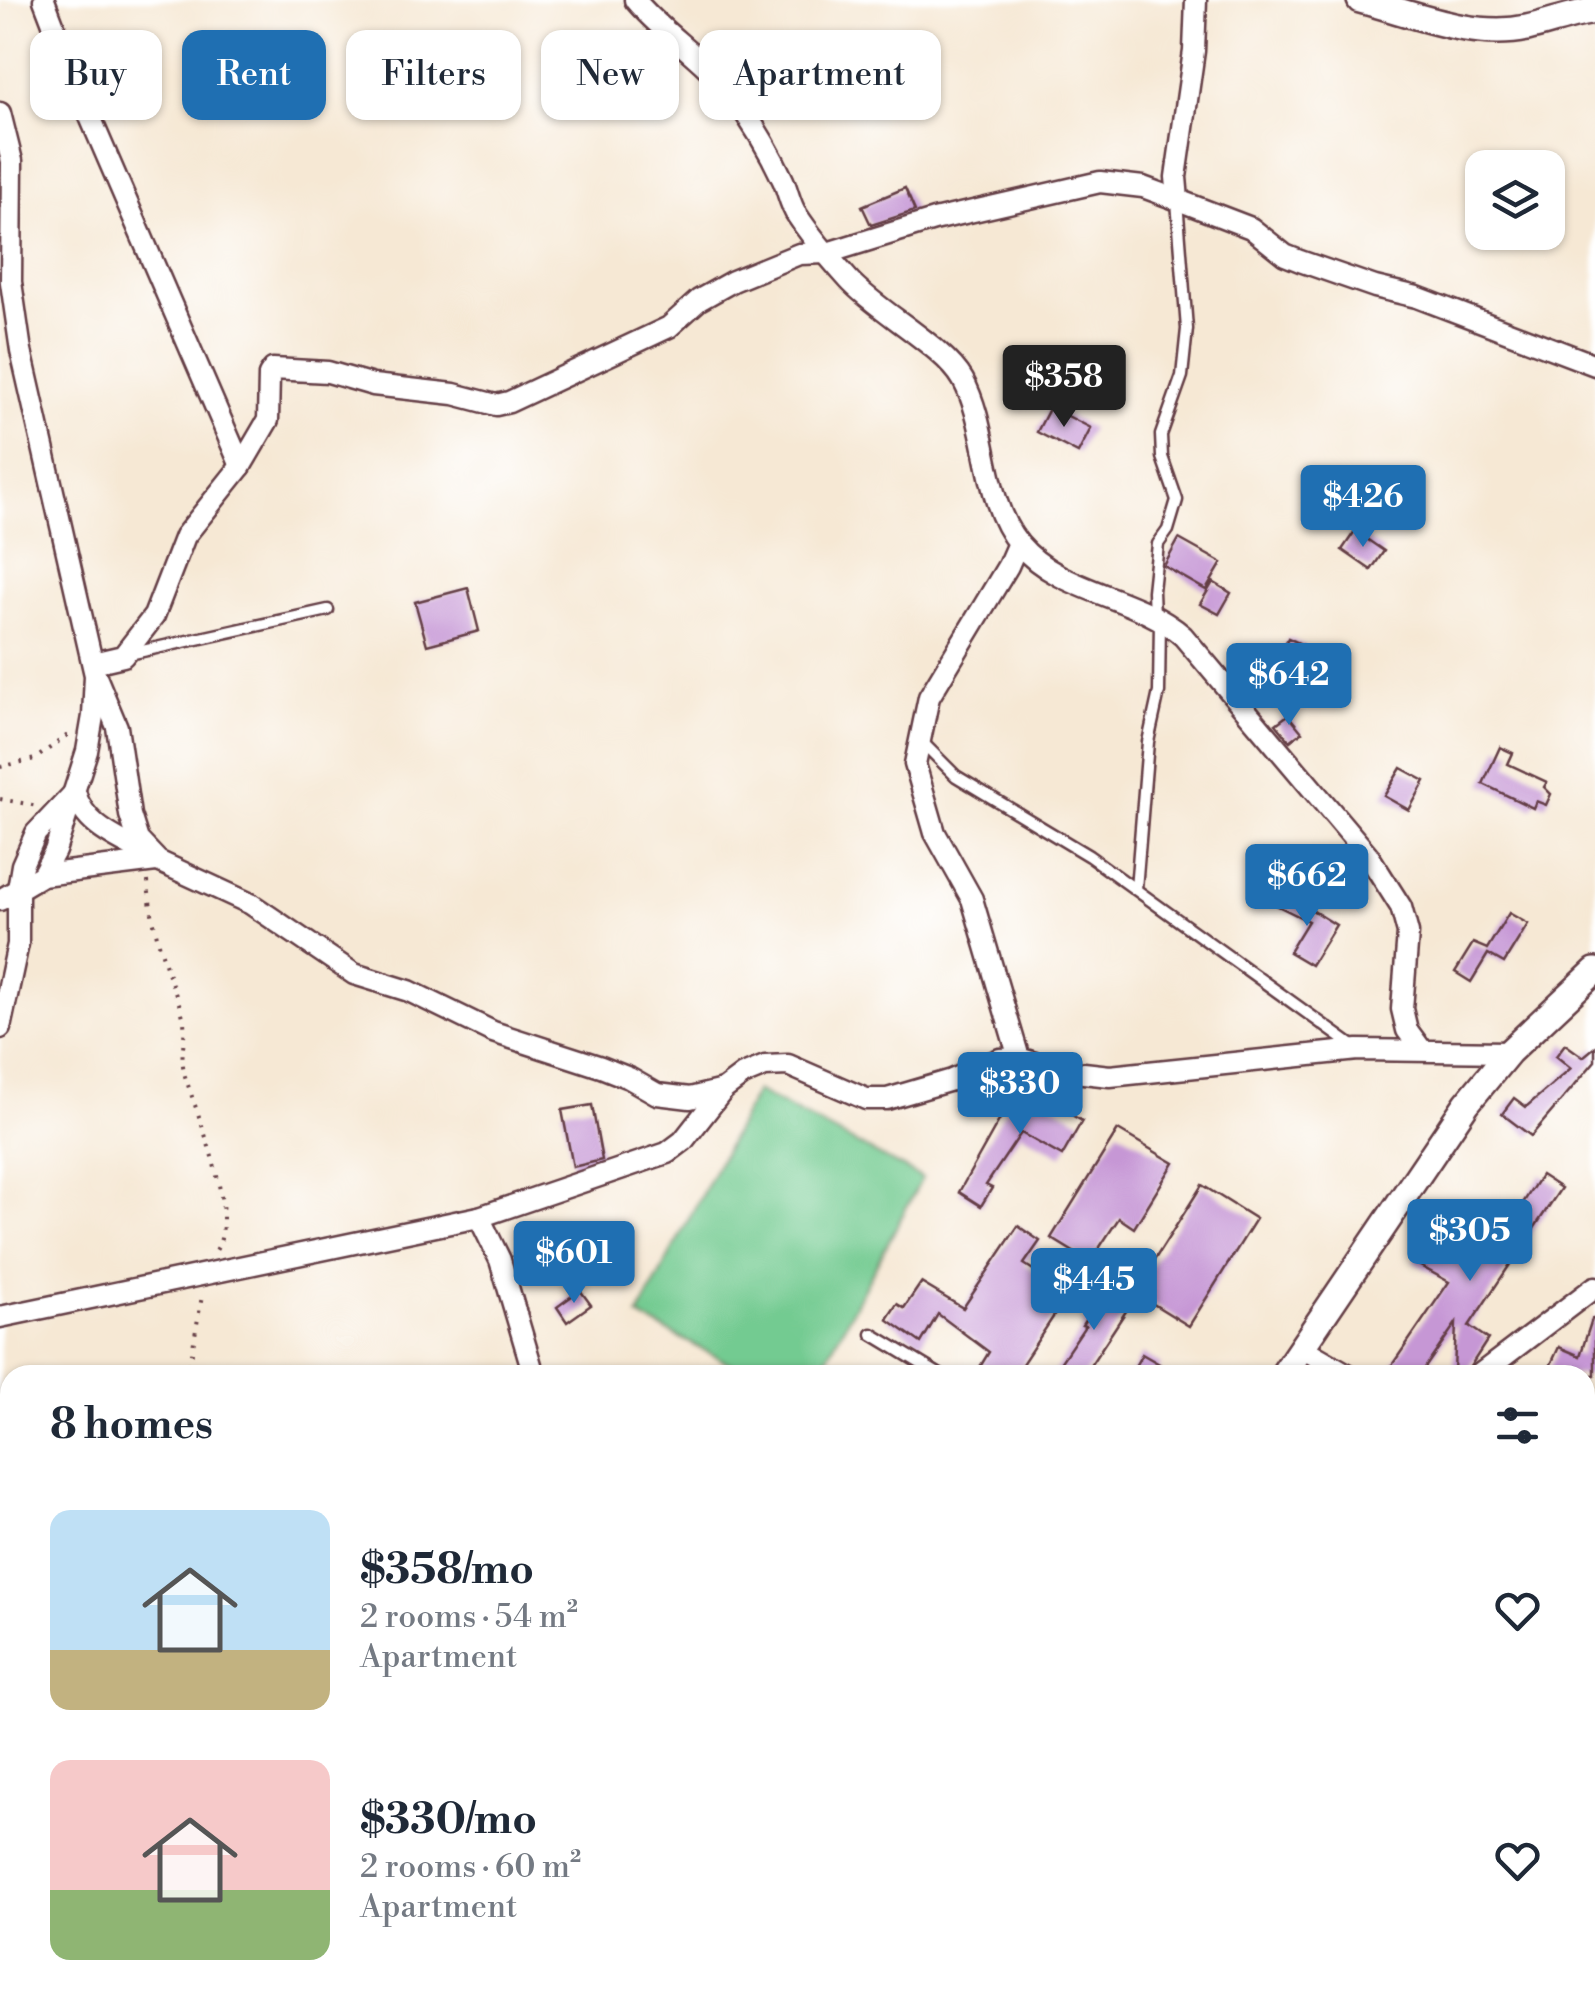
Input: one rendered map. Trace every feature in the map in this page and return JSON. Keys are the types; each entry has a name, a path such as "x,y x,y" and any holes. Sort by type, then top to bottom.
{"street":[{"path":"44,0 241,466"},
{"path":"635,0 732,95 775,165 795,212 852,283 954,368 964,381 995,491 1018,542 1041,564 1067,580 1157,617 1183,636 1368,855 1401,907 1408,933 1402,1009 1407,1030 1421,1049"},
{"path":"1178,200 1176,178 1194,51 1196,0"},
{"path":"1360,0 1466,27 1500,30 1528,28 1595,11"},
{"path":"0,113 12,161 11,282 22,351 94,669 117,727 130,815 138,840 153,861"},
{"path":"94,669 124,656 154,616 185,536 241,466 268,420 272,369 328,372 373,385 454,394 496,405 669,327 700,300 733,281 799,254 827,253 934,220 1100,182 1143,187 1178,200 1251,228 1285,255 1300,261 1375,287 1417,296 1595,366"},
{"path":"1018,542 1008,566 929,697 915,764 935,833 972,899 1019,1058"},
{"path":"42,875 75,792 93,716 94,669"},
{"path":"75,792 87,818 153,861 251,904 354,974 409,991 493,1032 600,1067 657,1094 690,1098 722,1090 765,1066 788,1065 866,1099 888,1100 952,1080 1000,1059 1019,1058 1057,1070 1110,1076 1358,1050 1508,1052"},
{"path":"0,1028 18,944 9,895 27,848 75,792"},
{"path":"9,895 42,875 153,861"},
{"path":"1290,1365 1467,1103 1508,1052 1595,971"},
{"path":"0,1317 479,1217 667,1153 683,1141 722,1090"},
{"path":"479,1217 500,1260 531,1365"},
{"path":"1491,1365 1595,1288"},
{"path":"1302,1348 1332,1365"}],"lane":[{"path":"1136,889 1148,742 1159,692 1157,617 1152,591 1158,544 1168,530 1176,500 1162,457 1161,436 1182,376 1187,329 1178,200"},
{"path":"124,656 328,610"},
{"path":"922,742 956,776 1005,803 1136,889 1358,1050"},
{"path":"872,1334 923,1365"}],"path":[{"path":"0,767 35,759 93,716"},
{"path":"0,799 58,809"},
{"path":"153,861 149,893 158,943 184,1020 181,1055 221,1204 219,1246 206,1274 190,1365"}],"green space":[{"path":"756,1091 922,1178 823,1365 733,1365 638,1316"}],"building":[{"path":"905,188 915,211 871,225 862,206"},
{"path":"1050,407 1091,428 1078,453 1037,432"},
{"path":"1355,531 1384,551 1371,570 1342,550"},
{"path":"1179,539 1222,563 1206,590 1164,566"},
{"path":"1213,582 1231,593 1219,614 1200,604"},
{"path":"468,588 479,631 427,645 415,602"},
{"path":"1288,638 1314,650 1307,665 1281,653"},
{"path":"1288,715 1302,732 1290,741 1276,724"},
{"path":"1500,747 1513,753 1508,764 1547,782 1544,787 1551,794 1546,805 1536,801 1533,808 1483,784"},
{"path":"1401,768 1425,781 1409,810 1384,796"},
{"path":"1281,891 1336,925 1311,965 1289,952 1308,921 1274,904"},
{"path":"1509,913 1528,924 1504,963 1488,954 1471,982 1455,972 1473,943 1487,949"},
{"path":"1565,1044 1583,1057 1595,1047 1595,1061 1531,1136 1502,1114 1514,1098 1526,1107 1571,1068 1556,1056"},
{"path":"1019,1085 1082,1121 1062,1156 1021,1133 986,1185 992,1188 981,1206 959,1192"},
{"path":"592,1105 602,1160 573,1167 562,1110"},
{"path":"1118,1130 1174,1163 1134,1228 1119,1218 1090,1262 1051,1238"},
{"path":"1541,1175 1561,1188 1469,1326 1488,1339 1471,1365 1454,1365 1456,1323 1427,1365 1392,1365 1449,1282 1413,1262 1426,1237 1465,1259 1495,1216 1509,1225"},
{"path":"1202,1185 1256,1219 1189,1326 1134,1292"},
{"path":"1018,1226 1040,1241 1024,1264 1069,1293 1024,1365 981,1365 989,1352 938,1314 921,1343 887,1319 897,1304 904,1308 921,1283 963,1308"},
{"path":"1107,1286 1132,1302 1091,1365 1059,1365 1085,1326 1082,1325"},
{"path":"580,1290 591,1305 567,1322 557,1307"},
{"path":"1595,1319 1595,1365 1551,1365 1559,1347 1580,1356"},
{"path":"1142,1354 1161,1365 1136,1365"}]}
